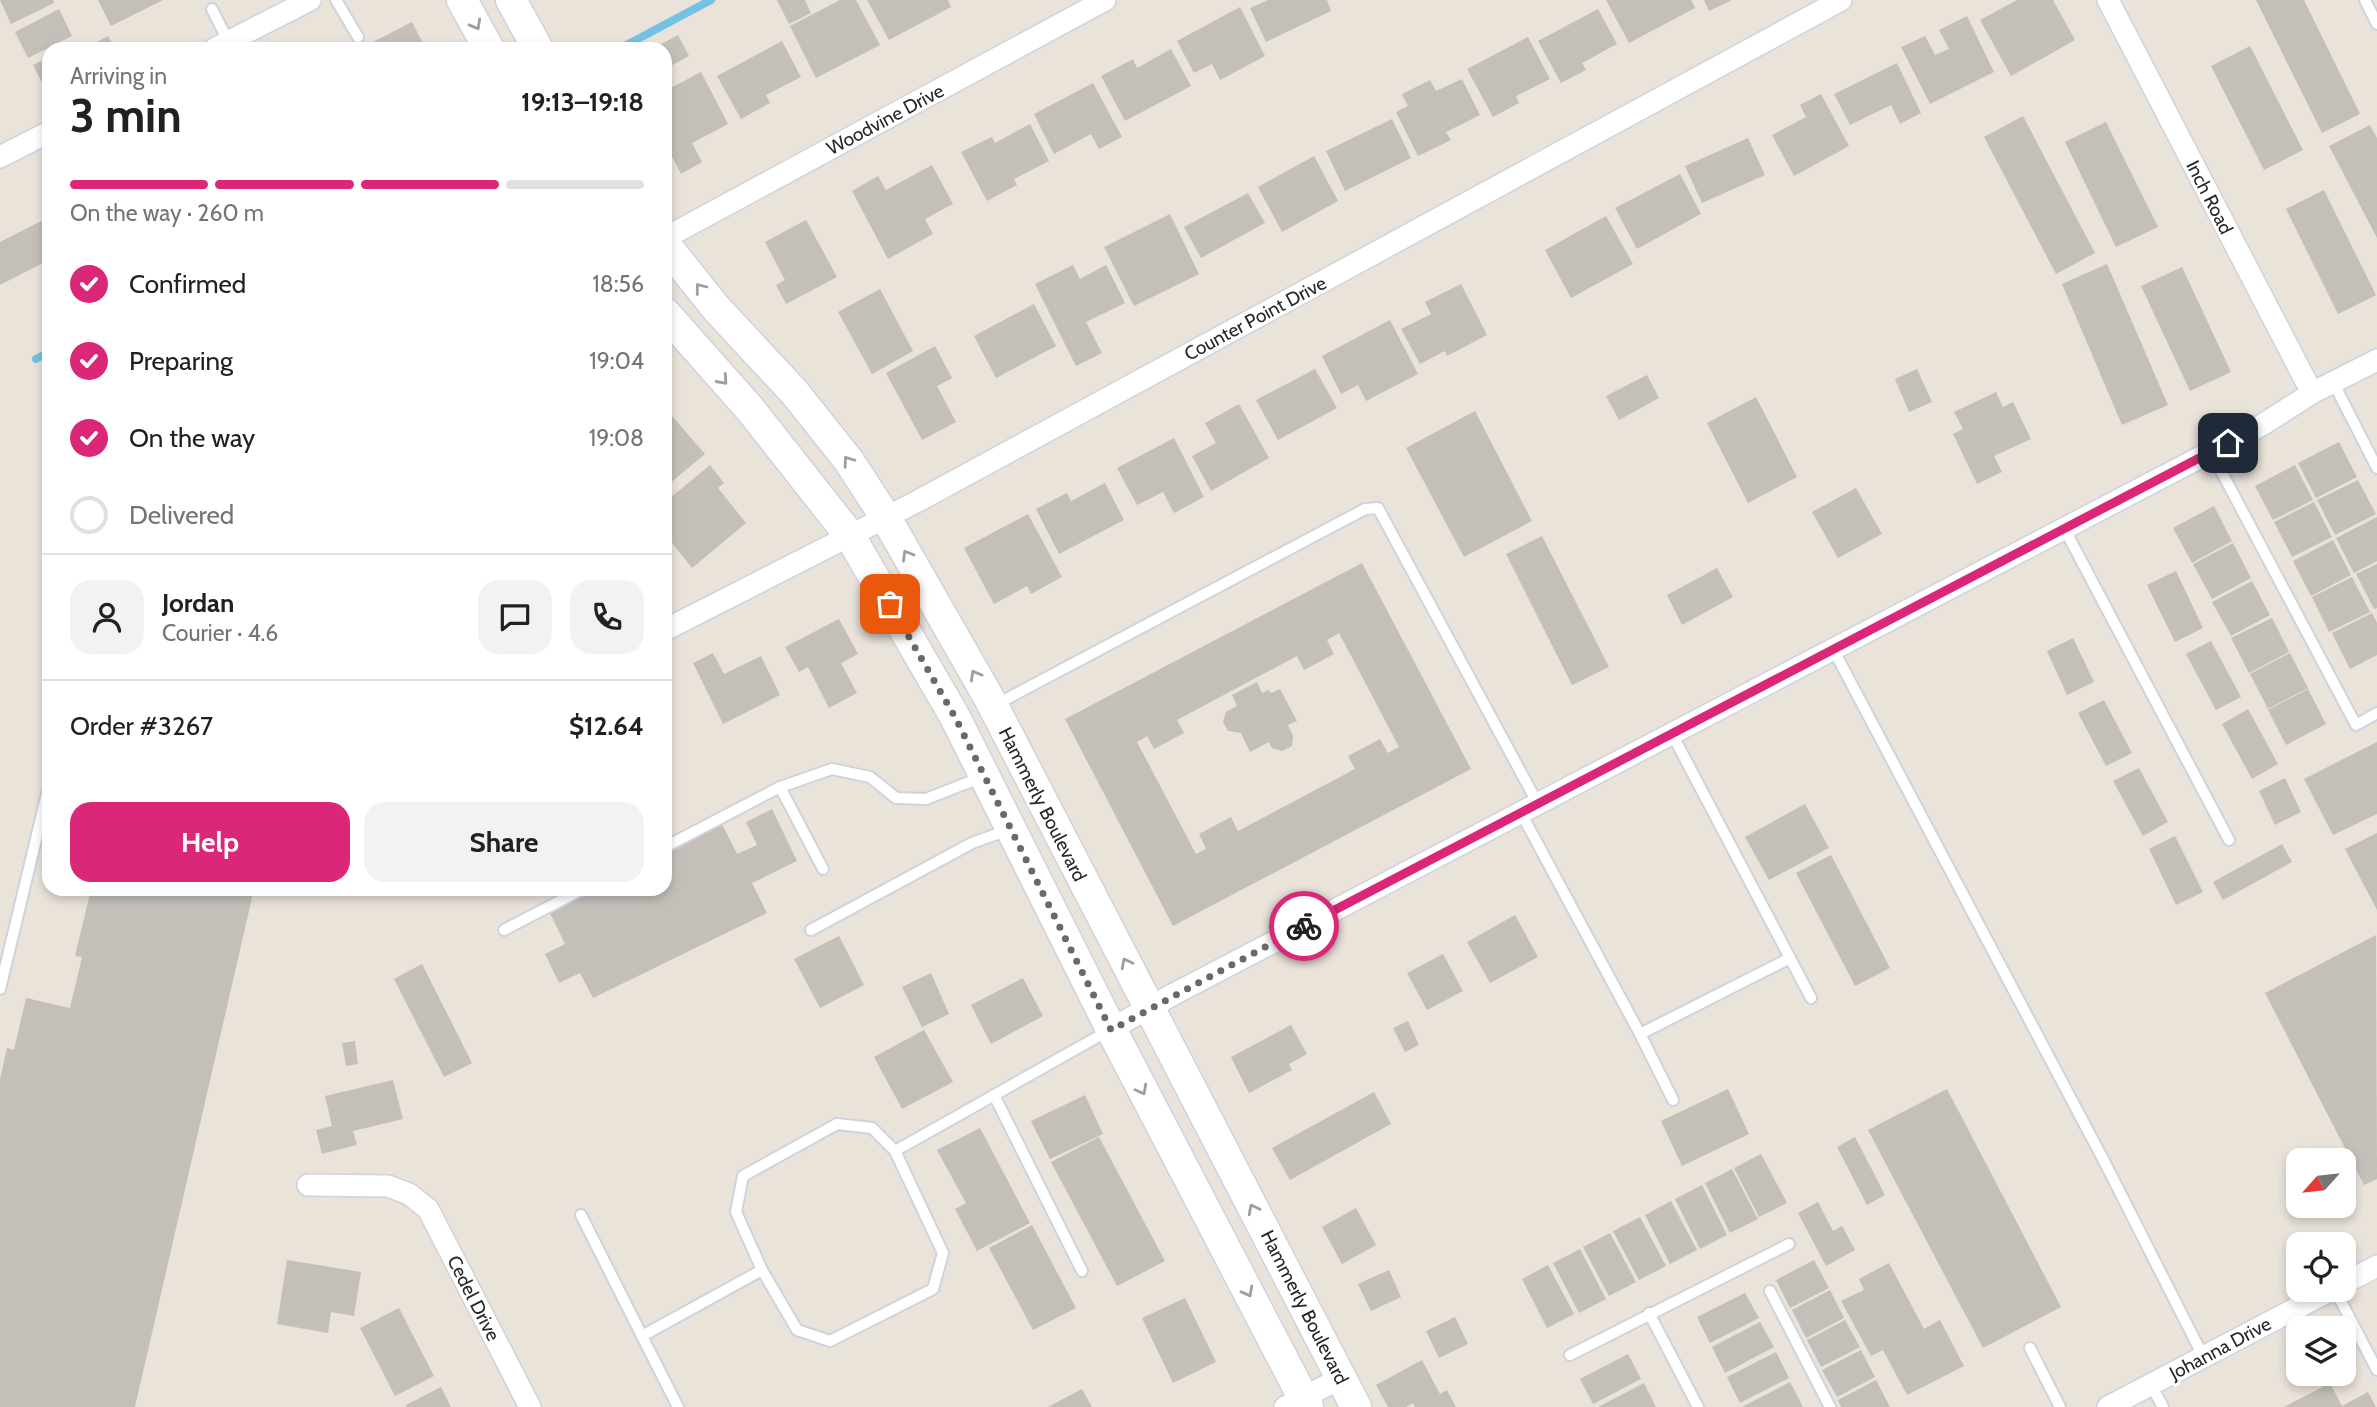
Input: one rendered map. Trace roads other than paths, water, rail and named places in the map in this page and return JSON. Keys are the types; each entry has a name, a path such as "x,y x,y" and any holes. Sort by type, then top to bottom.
{"main road":[{"path":"462,0 485,42"},
{"path":"511,0 534,42"},
{"name":"Hammerly Boulevard","path":"672,253 716,308 795,393 849,461 886,518 992,706 1356,1407"},
{"name":"Hammerly Boulevard","path":"672,321 758,418 850,536 955,717 1299,1404"}],"street":[{"path":"232,42 310,0"},
{"name":"Woodvine Drive","path":"672,234 1105,0"},
{"name":"Counter Point Drive","path":"672,626 886,518 1842,0"},
{"name":"Inch Road","path":"2108,0 2312,393"},
{"path":"0,157 42,136"},
{"path":"1111,1030 1149,1007 2211,452 2262,425 2312,393 2377,360"},
{"name":"Cedel Drive","path":"308,1185 388,1186 409,1194 428,1209 530,1407"},
{"path":"2356,1276 2377,1266"},
{"name":"Johanna Drive","path":"2108,1407 2309,1302"},
{"path":"1299,1404 1341,1378"}],"lane":[{"path":"336,0 358,37"},
{"path":"2365,0 2377,24"},
{"path":"212,9 224,42"},
{"path":"2333,382 2377,468"},
{"path":"2211,452 2356,725 2377,713"},
{"path":"992,706 1366,509 1378,508 1673,1100"},
{"path":"2064,528 2228,841"},
{"path":"1833,649 2104,1161 2203,1356"},
{"path":"1672,734 1811,998"},
{"path":"672,843 780,787 832,769 870,777 896,797 926,799 985,776"},
{"path":"780,787 823,869"},
{"path":"0,989 42,814"},
{"path":"811,930 972,843 1010,829"},
{"path":"504,930 570,896"},
{"path":"1640,1034 1790,958"},
{"path":"895,1152 1111,1030"},
{"path":"994,1095 1082,1271"},
{"path":"836,1124 872,1128 895,1152 943,1253 933,1289 830,1341 797,1330 762,1270 736,1212 743,1176 836,1124"},
{"path":"581,1215 678,1407"},
{"path":"1570,1355 1789,1244"},
{"path":"642,1336 762,1270"},
{"path":"1770,1291 1830,1407"},
{"path":"2340,1302 2377,1370"},
{"path":"1649,1314 1698,1407"},
{"path":"2030,1348 2060,1407"},
{"path":"2151,1385 2163,1407"}],"waterway":[{"path":"632,42 711,0"},
{"path":"36,359 42,356"}]}
